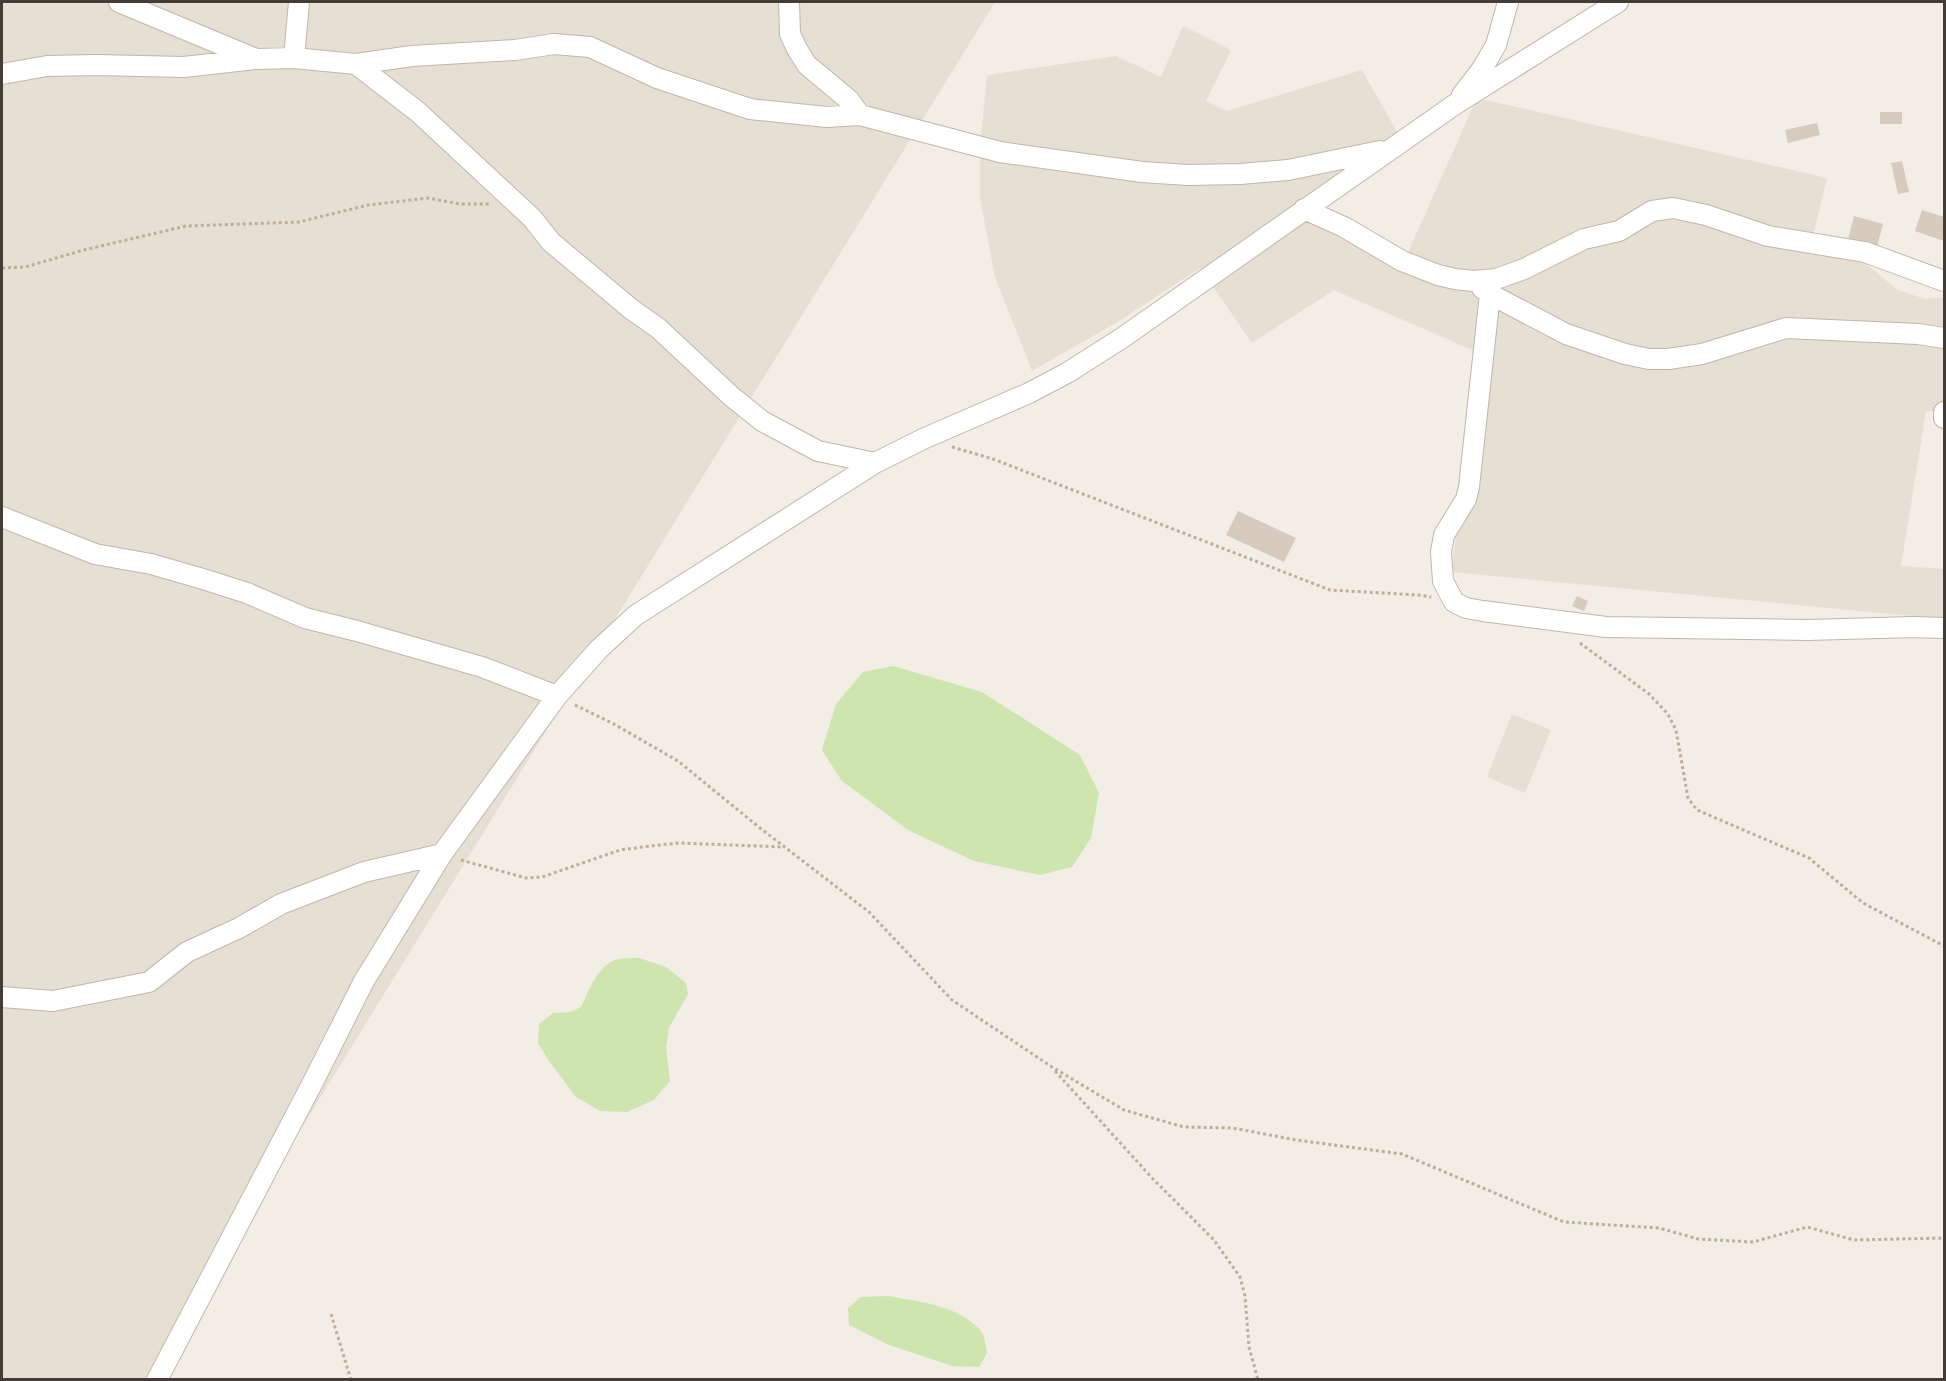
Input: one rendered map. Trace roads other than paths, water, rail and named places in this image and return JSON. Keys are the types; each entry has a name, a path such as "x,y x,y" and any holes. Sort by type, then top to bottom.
{"street":[{"path":"119,2 256,59"},
{"path":"294,58 299,2"},
{"path":"789,2 790,34 807,65 849,100 860,115"},
{"path":"1454,105 1482,69 1496,45 1508,2"},
{"path":"157,1380 364,981 442,854 557,696 599,649 636,615 875,463 923,439 1029,393 1067,373 1122,338 1593,9 1618,2"},
{"path":"2,74 47,66 184,67 256,59 294,58 356,64 412,56 515,50 554,44 590,47 657,78 750,109 827,117 860,115 1000,152 1113,168 1188,175 1240,174 1288,170 1389,150"},
{"path":"356,64 418,112 532,218 551,242 631,309 658,328 731,396 762,421 818,451 875,463"},
{"path":"1305,209 1344,227 1418,268 1438,275 1473,281 1496,279 1524,269 1584,239 1619,231 1652,211 1672,208 1706,215 1768,236 1865,252 1944,280"},
{"path":"1473,281 1490,294 1566,334 1617,352 1649,359 1702,354 1786,328 1918,334 1944,338"},
{"path":"1490,294 1469,487 1466,499 1444,535 1441,552 1443,581 1454,602 1466,608 1483,611 1606,627 1785,630 1944,628"},
{"path":"1944,412 1944,417"},
{"path":"2,517 95,554 151,564 203,579 247,593 305,618 482,667 557,696"},
{"path":"2,997 53,1001 149,982 187,952 238,928 281,904 364,872 442,854"}]}
